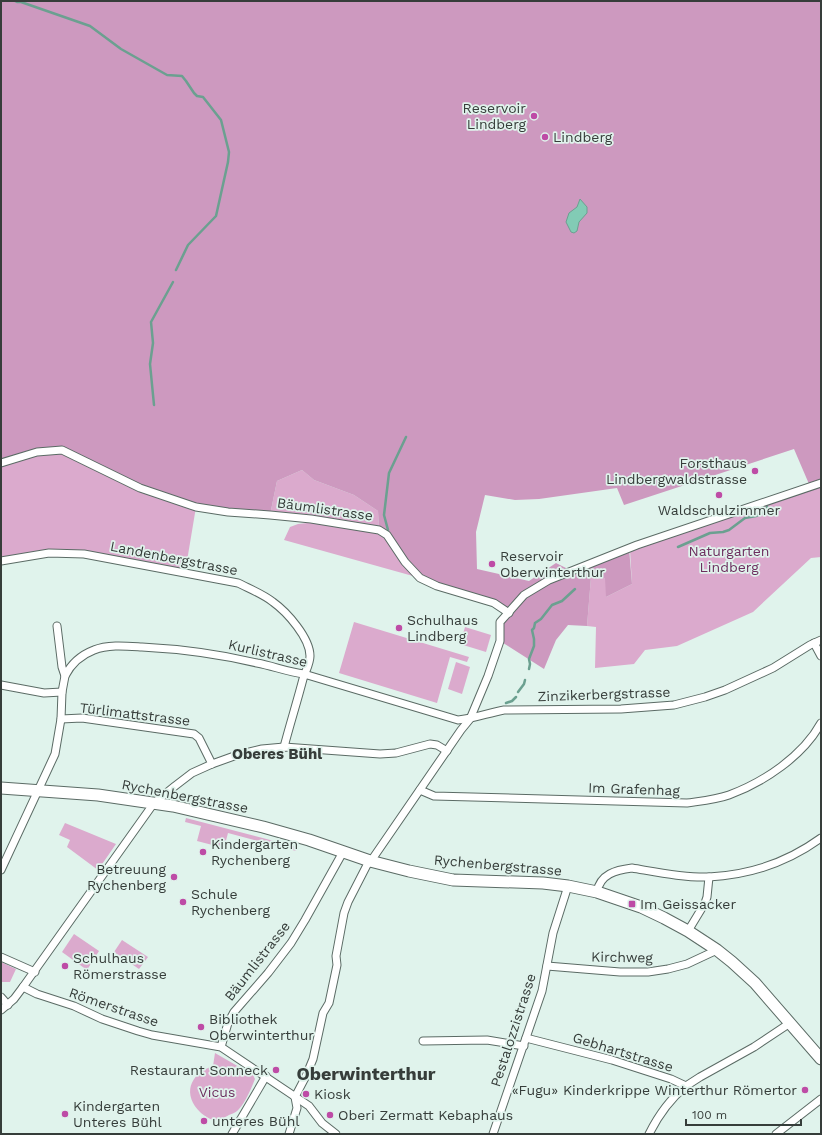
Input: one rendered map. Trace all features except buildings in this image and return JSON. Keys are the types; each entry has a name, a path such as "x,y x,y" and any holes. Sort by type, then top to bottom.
{"street":[{"name":"Bäumlistrasse","path":"1,463 37,452 62,450 140,488 196,507 228,512 311,519 379,530 387,536 405,562 420,578 437,586 494,603 509,613"},
{"path":"289,1134 297,1108 295,1097 313,1058 323,1013 329,1003 337,965 336,956 346,908 367,865 470,719 488,676 500,641 500,622 524,595 549,580 570,570 637,545 821,483"},
{"name":"Landenbergstrasse","path":"1,561 49,553 84,554 238,583 273,602 289,617 308,644 310,651 310,658 304,674 284,747"},
{"path":"1,870 55,754 61,719 62,692 65,676 62,667 57,626"},
{"path":"817,642 821,656"},
{"name":"Zinzikerbergstrasse","path":"470,719 504,710 621,709 674,705 705,698 725,690 773,668 817,642"},
{"name":"Kurlistrasse","path":"65,676 77,660 95,649 107,646 174,649 202,652 258,663 304,674 458,720 470,719"},
{"path":"1,684 44,693 62,692"},
{"name":"Türlimattstrasse","path":"61,719 82,718 194,734 199,738 212,764"},
{"name":"Im Grafenhag","path":"420,790 434,796 687,803 709,800 753,784 773,772 803,747 815,734 821,723"},
{"path":"1,1010 14,999 35,972 154,803 192,774 212,764 237,755 262,749 284,747 380,754 396,753 430,744 437,745 447,751"},
{"name":"Rychenbergstrasse","path":"1,788 98,795 154,803 204,813 256,825 309,840 370,861 452,880 543,883 597,892 641,907 668,920 717,950 749,978 821,1059"},
{"path":"597,892 601,881 605,877 617,871 632,868 689,876 708,877 752,871 783,860 821,838"},
{"name":"Bäumlistrasse","path":"222,1047 228,1023 234,1012 268,973 291,943 343,852"},
{"path":"688,931 705,903 707,897 708,877"},
{"name":"Pestalozzistrasse","path":"493,1134 542,991 553,933 568,886"},
{"name":"Kirchweg","path":"547,966 628,973 648,972 687,964 717,950"},
{"path":"1,957 35,972"},
{"name":"Römerstrasse","path":"23,987 37,994 74,1006 102,1019 138,1031 152,1035 222,1047 309,1106 322,1123 336,1134"},
{"path":"1,997 8,1005"},
{"name":"Gebhartstrasse","path":"526,1038 612,1060 671,1079 686,1086 760,1044 790,1023"},
{"path":"423,1041 487,1040 524,1046"},
{"path":"232,1134 266,1076"},
{"path":"649,1134 665,1108 686,1086"},
{"path":"776,1134 821,1099"}],"green space":[{"path":"56,450 196,507 185,573 84,554 49,553 1,561 1,463"},
{"path":"302,470 314,480 354,495 378,511 379,530 420,578 284,540 290,527 307,523 310,519 270,515 277,481"},
{"name":"Naturgarten Lindberg","path":"821,484 821,557 811,558 753,612 677,646 645,650 634,664 595,668 596,627 587,626 591,577 606,578 606,597 632,584 630,550"},
{"path":"354,622 469,657 467,662 450,657 437,703 339,673"},
{"path":"465,627 491,635 486,652 460,644"},
{"path":"456,662 470,667 462,694 448,689"},
{"path":"186,818 297,847 296,851 228,833 224,848 197,841 201,826 185,822"},
{"path":"65,823 116,844 98,870 67,847 70,840 59,835"},
{"path":"74,934 99,951 87,970 62,952"},
{"path":"122,940 148,957 139,969 114,952"},
{"path":"1,962 16,969 10,982 1,982"},
{"name":"Vicus","path":"215,1053 253,1075 255,1079 246,1099 238,1110 218,1120 209,1118 201,1113 191,1099 190,1092 191,1086 198,1074 213,1066"}],"shaded area":[{"name":"Lindberg","path":"1,1 821,1 821,481 809,484 794,449 624,505 617,488 539,499 515,500 485,495 476,532 477,569 529,581 556,563 570,570 629,548 632,584 606,597 605,578 591,577 587,626 568,625 556,640 544,669 500,641 500,622 509,613 494,603 420,578 379,530 378,511 354,495 314,480 302,470 277,481 270,515 196,507 140,488 62,450 1,463"},
{"path":"580,199 587,207 587,213 579,222 577,231 574,233 571,232 566,222 569,213 577,207"}],"waterway":[{"path":"15,1 90,26 121,49 167,75 182,76 194,93 197,96 203,97 221,120 229,152 216,216 188,245 176,270"},
{"path":"154,405 150,364 153,343 151,322 173,282"},
{"path":"388,530 384,515 389,473 406,437"},
{"path":"678,547 710,533 729,530 745,518 763,513 767,507"},
{"path":"529,669 529,659 534,646 532,630 535,623 541,619 552,605 562,601 575,589"},
{"path":"518,692 525,680"},
{"path":"506,703 512,701 516,697"}],"place":[{"name":"Reservoir Lindberg","path":"534,116"},
{"name":"Lindberg","path":"545,137"},
{"name":"Forsthaus Lindbergwaldstrasse","path":"755,471"},
{"name":"Waldschulzimmer","path":"719,495"},
{"name":"Reservoir Oberwinterthur","path":"492,564"},
{"name":"Schulhaus Lindberg","path":"399,628"},
{"name":"Kindergarten Rychenberg","path":"203,852"},
{"name":"Betreuung Rychenberg","path":"174,877"},
{"name":"Schule Rychenberg","path":"183,902"},
{"name":"Im Geissacker","path":"632,904"},
{"name":"Schulhaus Römerstrasse","path":"65,966"},
{"name":"Bibliothek Oberwinterthur","path":"201,1027"},
{"name":"Restaurant Sonneck","path":"276,1070"},
{"name":"«Fugu» Kinderkrippe Winterthur Römertor","path":"805,1090"},
{"name":"Kiosk","path":"306,1094"},
{"name":"Kindergarten Unteres Bühl","path":"65,1114"},
{"name":"Oberi Zermatt Kebaphaus","path":"330,1115"},
{"name":"unteres Bühl","path":"204,1121"}],"district":[{"name":"Oberes Bühl","path":"277,754"},
{"name":"Oberwinterthur","path":"366,1074"}]}
